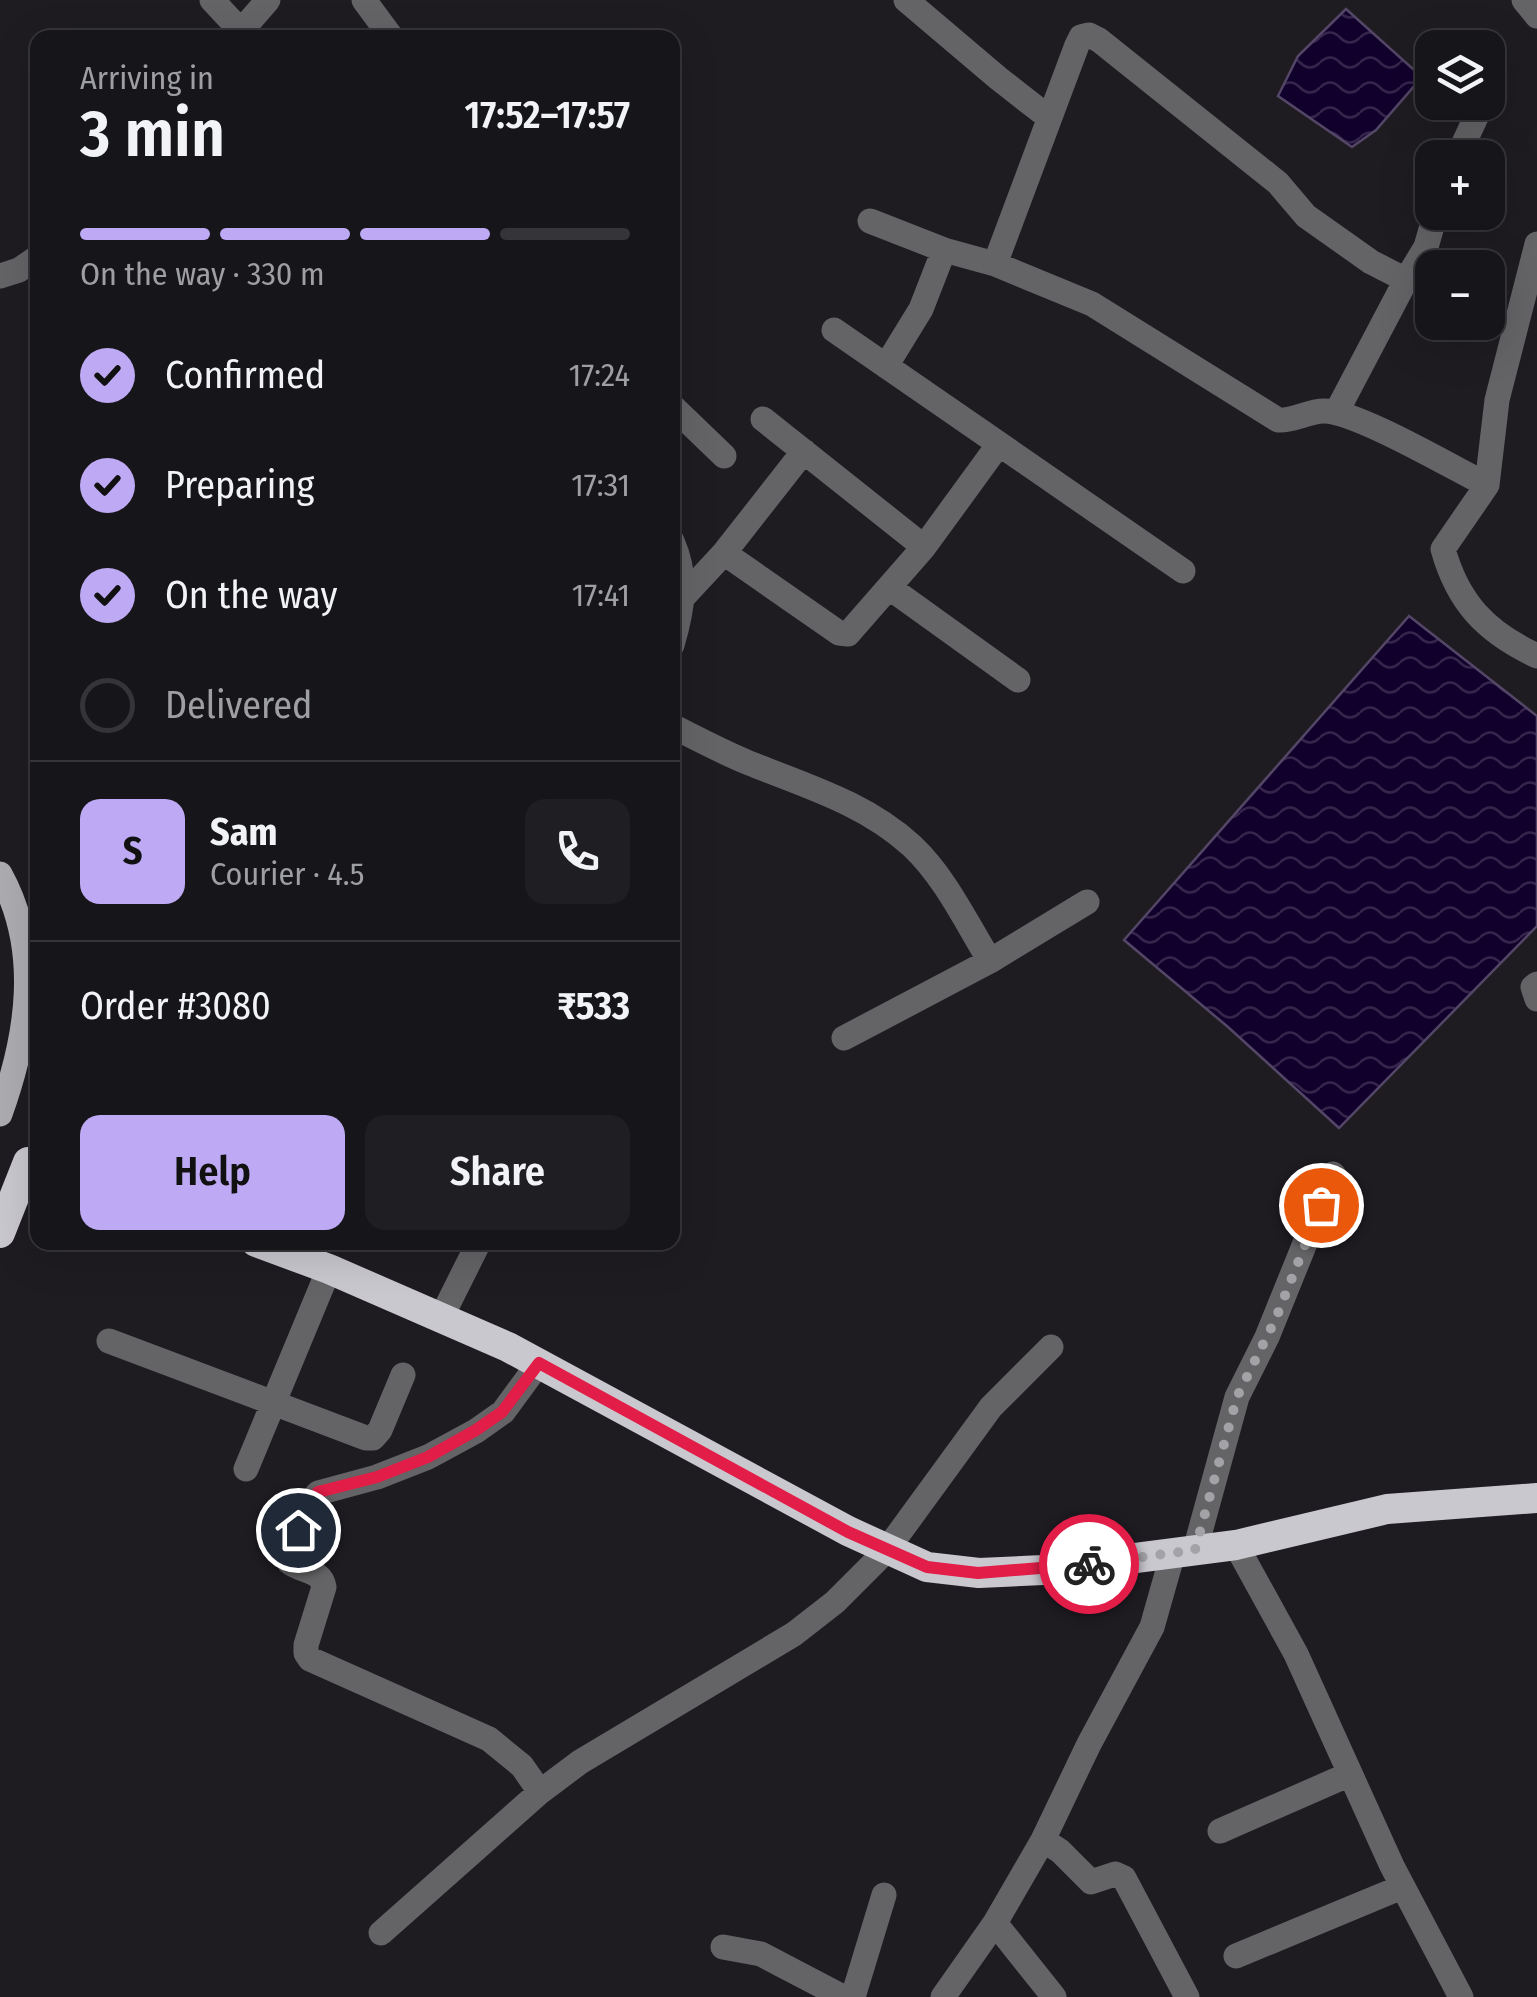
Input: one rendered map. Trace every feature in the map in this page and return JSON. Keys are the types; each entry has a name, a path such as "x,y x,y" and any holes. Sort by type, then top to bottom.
{"highway":[{"path":"0,1233 22,1160"},
{"path":"278,1250 330,1269 539,1363 886,1550 927,1567 978,1573 1043,1570 1236,1544 1387,1509 1537,1498"}],"main road":[{"path":"0,874 12,896 28,973 26,1025 16,1071 0,1114"}],"street":[{"path":"212,0 234,30"},
{"path":"241,30 268,0"},
{"path":"364,0 386,30"},
{"path":"906,0 1048,117"},
{"path":"1524,0 1537,16"},
{"path":"995,264 1048,117 1082,37 1088,35 1278,183 1306,216 1371,262 1406,280"},
{"path":"870,221 1053,286 1116,318 1278,420 1321,411 1336,413 1487,484"},
{"path":"1336,413 1426,247 1431,230"},
{"path":"1537,244 1497,400 1487,484 1443,549 1451,580 1470,609 1537,656"},
{"path":"886,366 921,309 944,250"},
{"path":"0,276 30,262"},
{"path":"834,330 1183,571"},
{"path":"680,414 724,456"},
{"path":"764,419 924,547"},
{"path":"724,553 839,634 848,634 924,547 1000,444"},
{"path":"684,595 724,553 804,452"},
{"path":"680,566 684,595 680,612"},
{"path":"890,588 1018,680"},
{"path":"680,730 744,761 850,803 880,820 915,848 941,880 990,960"},
{"path":"844,1038 990,960 1087,902"},
{"path":"1537,984 1533,988 1537,999"},
{"path":"943,1997 995,1924 1043,1840 1152,1627 1184,1552 1237,1397 1273,1324 1333,1174"},
{"path":"441,1318 475,1250"},
{"path":"246,1470 330,1269"},
{"path":"110,1341 271,1405 373,1438 380,1430 402,1375"},
{"path":"382,1933 540,1792 580,1762 794,1634 856,1583 886,1550 991,1407 1051,1347"},
{"path":"539,1363 502,1412 476,1430 428,1457 377,1477 318,1492 288,1554 295,1567 323,1580 306,1645 310,1659 489,1738 522,1766 540,1792"},
{"path":"1236,1544 1296,1654 1402,1887 1461,1997"},
{"path":"1220,1831 1350,1774"},
{"path":"1043,1840 1090,1882 1115,1874 1124,1878 1187,1997"},
{"path":"1236,1956 1402,1887"},
{"path":"853,1997 884,1895"},
{"path":"995,1924 1054,1997"},
{"path":"723,1947 761,1954 843,1997"}],"water":[{"path":"1346,9 1415,71 1415,85 1376,130 1352,147 1278,96 1298,56"},
{"path":"1409,616 1537,716 1537,926 1339,1128 1124,940"}],"way so far":[{"path":"1089,1564 1195,1550 1237,1397 1276,1318 1321,1205"}],"route":[{"path":"298,1530 318,1492 377,1477 428,1457 476,1430 502,1412 539,1363 848,1532 927,1567 978,1573 1089,1564"}]}
